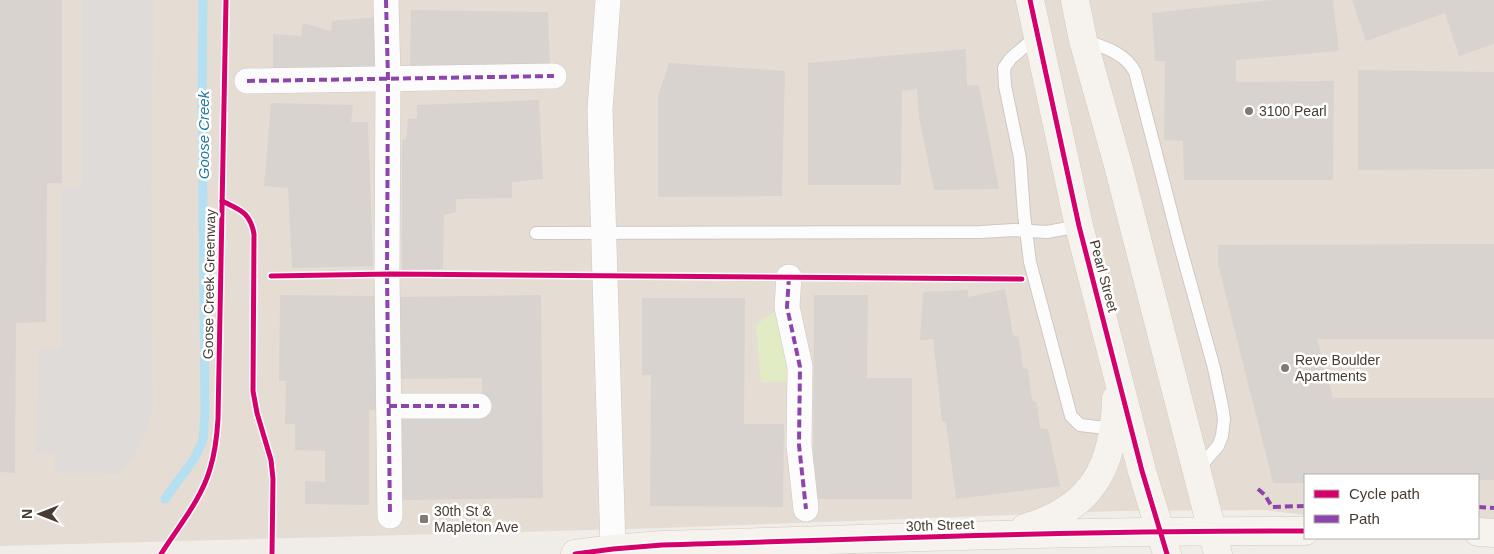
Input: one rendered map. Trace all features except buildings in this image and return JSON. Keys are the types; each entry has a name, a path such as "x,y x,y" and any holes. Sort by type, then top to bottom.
{"main road":[{"name":"Pearl Street","path":"1030,0 1079,226 1163,542"},
{"path":"1075,0 1083,40 1118,165 1215,542"},
{"path":"1001,534 1050,519 1075,503 1098,478 1105,467 1110,452 1114,429 1116,370"},
{"name":"30th Street","path":"575,554 662,545 1001,534 1163,542 1215,542 1304,531"},
{"path":"1479,532 1494,533"}],"street":[{"path":"386,0 390,516"},
{"path":"608,0 600,109 613,549"},
{"path":"247,81 554,76"},
{"path":"788,278 787,308 800,367 799,444 806,509"},
{"path":"389,406 479,406"}],"lane":[{"path":"1038,36 1011,58 1004,68 1005,86 1020,158 1030,262 1071,416 1080,425 1114,429"},
{"path":"1083,40 1114,51 1125,57 1132,64 1214,368 1222,406 1224,430 1218,446 1197,470"},
{"path":"536,233 1047,232 1079,226"}],"shaded area":[{"path":"0,0 1494,0 1494,536 1479,534 1479,474 1304,474 1304,515 1264,510 1118,511 662,528 0,546"},
{"path":"82,0 154,0 151,189 153,409 146,431 136,452 121,474 54,473 55,454 36,453 38,349 61,349 61,187 82,187"}],"green space":[{"path":"779,308 794,381 761,382 756,325"}],"waterway":[{"name":"Goose Creek","path":"165,499 194,459 203,440 205,413 203,0"}],"marked path":[{"path":"386,0 390,516"},
{"path":"247,81 554,76"},
{"path":"789,277 787,307 800,367 799,445 806,509"},
{"path":"389,406 479,406"},
{"path":"1258,489 1265,495 1272,507 1304,506"},
{"path":"1479,507 1494,508"}],"cycle path":[{"name":"Goose Creek Greenway","path":"161,554 201,492 210,469 216,438 218,419 226,0"},
{"path":"1030,0 1079,226 1142,471 1167,554"},
{"name":"Goose Creek Greenway","path":"222,201 247,216 254,234 253,391 257,413 271,460 273,479 272,554"},
{"path":"271,276 391,274 1022,279"},
{"path":"575,554 662,545 1064,533 1304,531"}],"place":[{"name":"3100 Pearl","path":"1249,111"},
{"name":"Reve Boulder Apartments","path":"1285,368"},
{"name":"30th St & Mapleton Ave","path":"424,519"}]}
